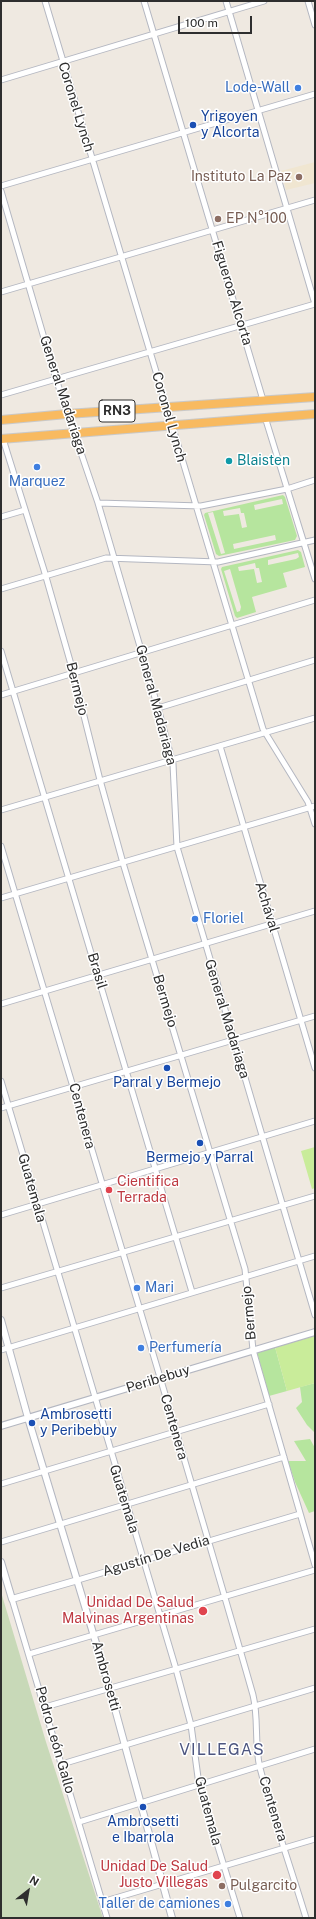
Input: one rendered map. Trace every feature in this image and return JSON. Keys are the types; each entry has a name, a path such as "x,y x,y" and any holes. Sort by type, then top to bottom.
{"highway":[{"name":"RN3","path":"1,420 315,397"},
{"name":"RN3","path":"2,439 315,414"}],"street":[{"name":"Coronel Lynch","path":"44,1 167,408 195,507 233,625 265,732 313,807 315,824"},
{"name":"Figueroa Alcorta","path":"144,1 242,325 263,400"},
{"path":"1,395 315,304 226,1"},
{"path":"1,80 264,1"},
{"path":"308,1 315,25"},
{"path":"1,186 315,94"},
{"name":"General Madariaga","path":"1,192 56,379 98,503 173,759 177,847 204,944 315,1315"},
{"path":"1,292 315,200"},
{"path":"265,417 315,579"},
{"name":"Bermejo","path":"2,439 45,576 73,673 123,863 182,1055 246,1277 252,1350 315,1566"},
{"path":"98,503 195,507 287,489 315,480"},
{"path":"1,517 25,510"},
{"path":"1,589 106,558 113,557 213,562 315,540"},
{"path":"1,695 315,600"},
{"name":"Brasil","path":"1,651 157,1169 192,1292"},
{"path":"158,708 315,660"},
{"path":"1,810 315,718"},
{"name":"Achával","path":"220,746 315,1068"},
{"path":"1,898 313,807"},
{"name":"Centenera","path":"1,846 74,1087 101,1185 224,1596 255,1706 260,1766 306,1918"},
{"path":"1,1004 315,911"},
{"path":"1,1108 315,1016"},
{"name":"Guatemala","path":"1,1081 192,1725 199,1785 240,1918"},
{"path":"1,1215 315,1121"},
{"path":"1,1288 315,1196"},
{"path":"1,1350 315,1256"},
{"name":"Ambrosetti","path":"1,1320 28,1418 94,1635 172,1918"},
{"name":"Peribebuy","path":"1,1426 315,1332"},
{"path":"1,1484 269,1404"},
{"path":"1,1542 284,1457"},
{"name":"Agustín De Vedia","path":"12,1599 300,1514"},
{"name":"Pedro León Gallo","path":"1,1562 107,1918"},
{"path":"29,1654 315,1570"},
{"path":"45,1707 315,1629"},
{"path":"62,1764 315,1688"},
{"path":"79,1822 139,1802 314,1750 315,1756"},
{"path":"102,1902 315,1839"}],"shaded area":[{"name":"Instituto La Paz","path":"315,162 315,183 286,190 281,171"}],"green space":[{"path":"283,495 285,497 297,536 295,540 219,556 216,554 204,515 205,513","holes":["282,499 283,504 255,510 254,505","240,508 241,513 244,513 247,527 242,528 239,514 224,516 223,511","213,512 225,553 221,554 208,513","275,535 276,540 234,549 233,544"]},
{"path":"298,550 301,552 305,567 283,573 287,587 252,597 256,612 237,618 235,616 221,569 222,567","holes":["298,553 299,557 296,559 268,565 268,560","255,563 256,568 259,568 262,582 257,583 254,569 239,571 238,567","230,569 241,607 240,611 237,612 224,571"]},
{"path":"315,1147 315,1188 312,1189 301,1151"},
{"path":"315,1336 315,1383 287,1391 275,1347"},
{"path":"275,1347 287,1391 269,1396 257,1352"},
{"path":"315,1383 315,1433 307,1425 296,1408 302,1402 300,1387"},
{"path":"310,1439 315,1448 315,1511 309,1513 295,1482 288,1461 306,1461 294,1441"},
{"path":"1,1592 46,1742 103,1918 1,1918"}],"place":[{"name":"Lode-Wall","path":"298,88"},
{"name":"Yrigoyen y Alcorta","path":"193,125"},
{"name":"Instituto La Paz","path":"299,177"},
{"name":"EP N°100","path":"218,219"},
{"name":"Blaisten","path":"229,461"},
{"name":"Marquez","path":"37,467"},
{"name":"Floriel","path":"195,919"},
{"name":"Parral y Bermejo","path":"167,1068"},
{"name":"Bermejo y Parral","path":"200,1143"},
{"name":"Cientifica Terrada","path":"109,1190"},
{"name":"Mari","path":"137,1288"},
{"name":"Perfumería","path":"141,1348"},
{"name":"Ambrosetti y Peribebuy","path":"32,1423"},
{"name":"Unidad De Salud Malvinas Argentinas","path":"203,1611"},
{"name":"Ambrosetti e Ibarrola","path":"143,1807"},
{"name":"Unidad De Salud Justo Villegas","path":"217,1875"},
{"name":"Pulgarcito","path":"222,1886"},
{"name":"Taller de camiones","path":"228,1904"}],"district":[{"name":"VILLEGAS","path":"222,1750"}]}
